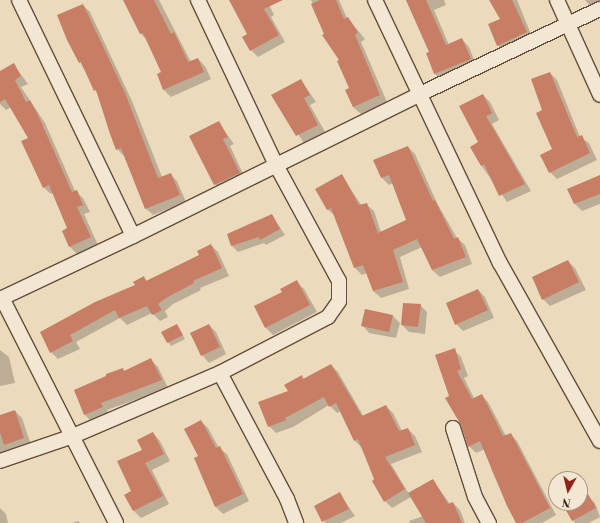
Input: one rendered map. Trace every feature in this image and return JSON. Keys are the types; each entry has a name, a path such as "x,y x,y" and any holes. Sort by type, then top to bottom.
{"street":[{"path":"19,0 133,236"},
{"path":"0,461 73,436 220,373 328,317 339,301 339,281 276,165 198,0"},
{"path":"375,0 500,263 600,441"},
{"path":"557,0 600,95"},
{"path":"116,523 73,436 1,298 133,236 420,94 600,9"},
{"path":"220,373 287,499 296,523"},
{"path":"453,428 475,497 489,523"}],"building":[{"path":"123,0 154,0 171,34 174,32 188,62 198,58 204,72 163,90 157,74 161,72 143,33 140,34"},
{"path":"229,0 283,0 264,9 279,35 250,51 242,37 247,34"},
{"path":"320,0 336,0 344,19 348,17 358,32 355,35 380,95 353,107 345,90 349,88 337,61 339,60 322,35 324,34 311,4"},
{"path":"406,0 426,0 446,45 462,38 471,59 434,74 426,53 429,52"},
{"path":"489,0 512,0 527,32 497,46 488,24 500,19"},
{"path":"83,4 125,93 158,178 171,173 180,195 145,209 121,148 116,150 96,90 94,91 81,62 79,63 67,40 57,15"},
{"path":"14,63 21,76 15,80 26,102 30,100 72,192 77,190 83,205 77,207 91,237 69,247 62,231 67,228 49,185 43,188 21,141 28,138 5,99 0,102 0,71"},
{"path":"550,72 577,137 582,135 590,153 549,173 540,155 552,149 536,113 542,110 531,79"},
{"path":"301,79 310,95 304,98 318,125 296,136 271,95"},
{"path":"483,94 492,113 486,116 525,184 499,196 484,164 481,166 470,147 478,142 459,106"},
{"path":"219,121 228,137 223,139 240,173 214,185 189,136"},
{"path":"408,146 433,201 435,200 454,239 458,237 466,257 432,270 417,239 393,250 403,282 373,291 363,265 354,268 331,208 327,210 315,189 342,174 359,205 367,203 378,233 406,220 389,175 381,178 373,160"},
{"path":"600,175 600,194 574,204 567,189"},
{"path":"272,214 280,229 260,240 259,237 231,246 227,234"},
{"path":"211,244 222,268 193,281 194,283 166,298 158,304 162,310 152,315 147,306 119,318 115,310 70,335 73,341 50,353 40,332 95,302 135,285 133,282 144,276 146,281 199,255 197,251"},
{"path":"568,260 579,282 542,300 532,277"},
{"path":"297,280 310,305 265,328 254,306 282,292 280,289"},
{"path":"478,289 488,310 455,325 446,303"},
{"path":"403,303 421,304 418,327 401,325"},
{"path":"365,309 393,315 389,332 361,326"},
{"path":"177,324 183,335 167,343 161,332"},
{"path":"209,324 220,347 201,356 190,333"},
{"path":"455,348 461,369 457,371 472,399 482,394 503,436 511,433 548,504 548,509 522,523 516,523 507,506 480,441 468,447 461,425 445,398 449,396 435,355"},
{"path":"151,358 162,380 101,403 103,407 84,415 74,390 106,376 106,374 123,368 124,371"},
{"path":"331,364 362,416 386,405 399,431 408,428 415,445 385,457 405,489 384,502 372,481 374,479 358,439 354,441 336,403 329,407 324,397 285,418 286,420 268,427 258,402 288,391 284,385 302,375 303,379"},
{"path":"15,410 24,438 4,445 0,432 0,415"},
{"path":"201,420 216,448 220,446 243,494 215,507 194,458 198,456 184,429"},
{"path":"153,432 164,454 145,463 163,496 133,511 124,495 131,491 117,461 142,450 137,440"},
{"path":"433,479 448,504 453,502 462,523 426,523 408,493"},
{"path":"340,492 349,509 322,522 314,506"},
{"path":"588,494 596,508 572,521 566,511 588,511"}]}
